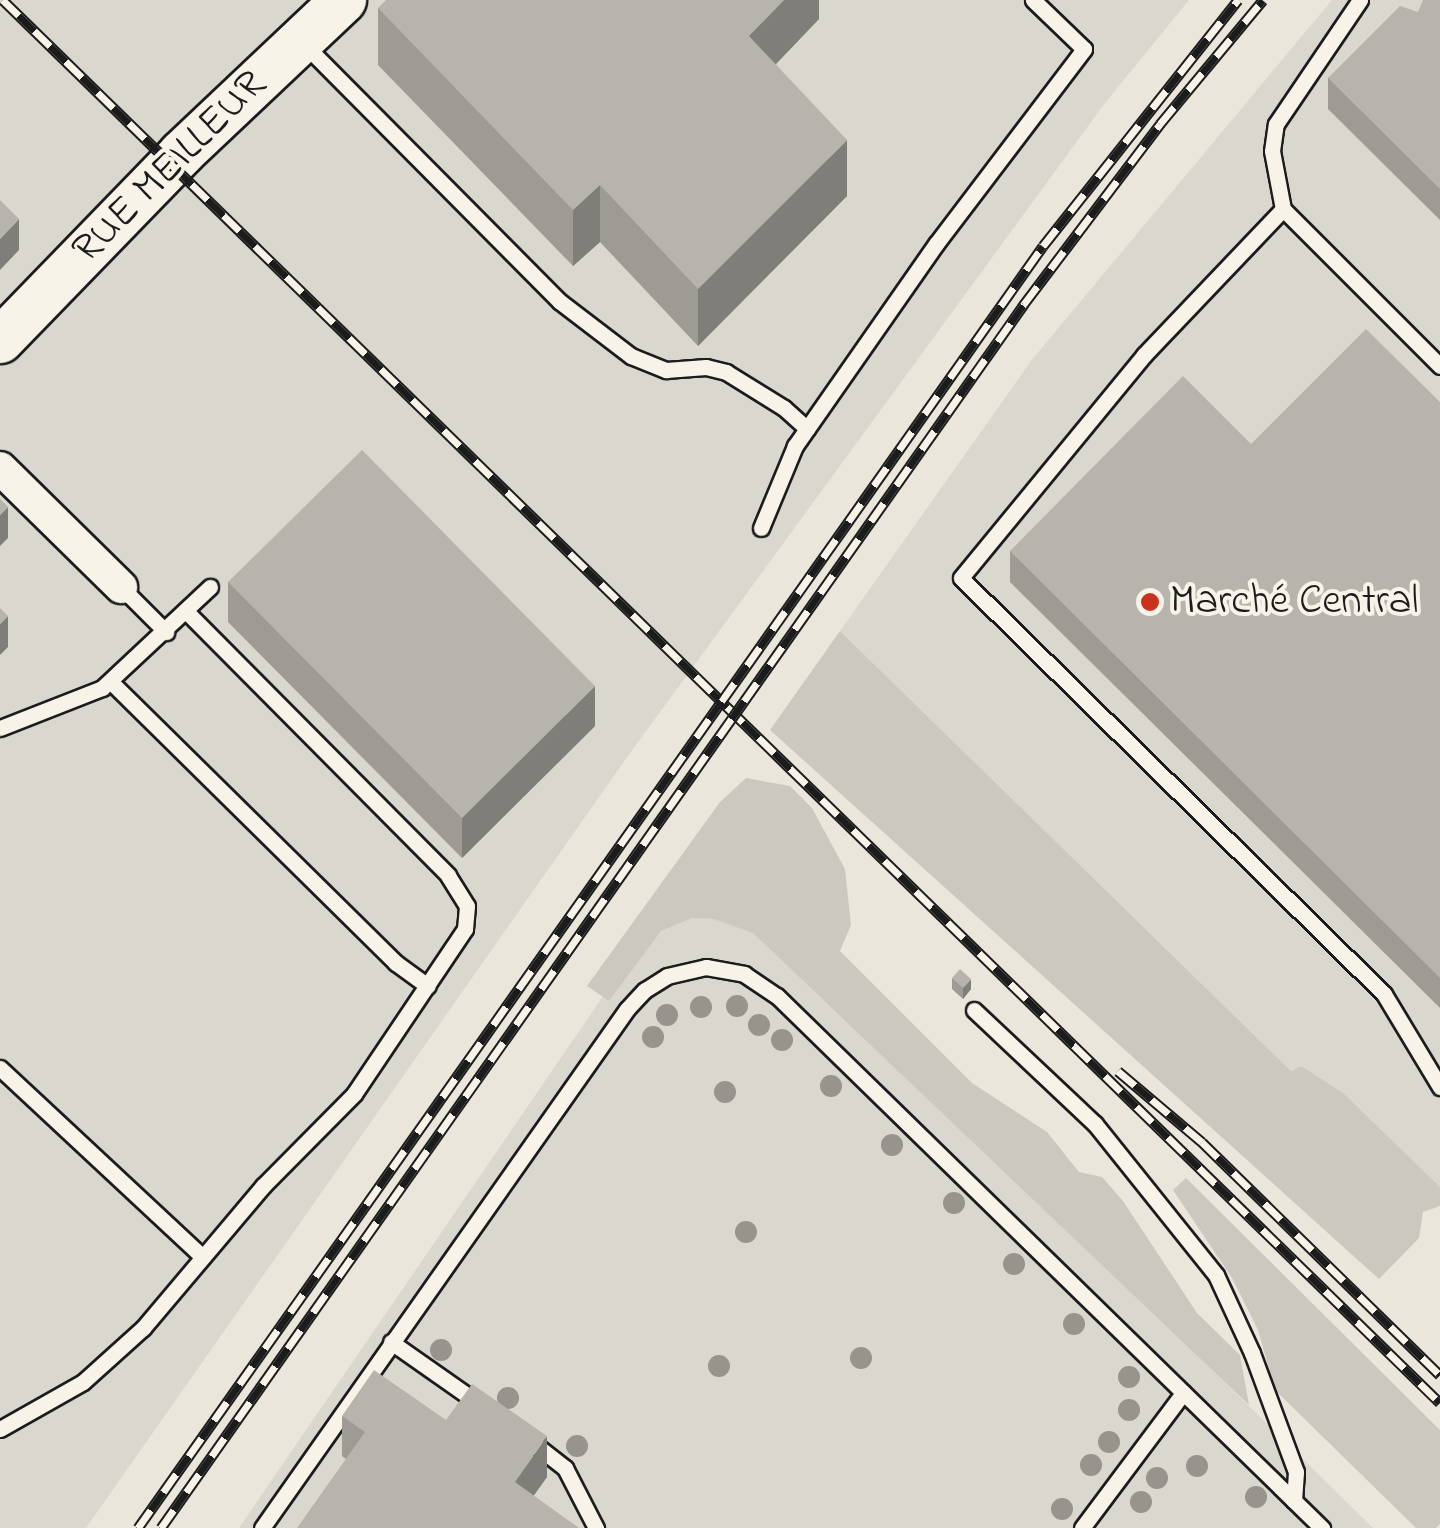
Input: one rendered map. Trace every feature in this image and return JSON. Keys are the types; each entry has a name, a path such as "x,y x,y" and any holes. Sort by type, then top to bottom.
{"street":[{"name":"RUE MEILLEUR","path":"0,340 181,153 344,0"},
{"path":"0,468 121,587"}],"lane":[{"path":"761,528 795,446 807,428 936,244 1084,50 1033,0"},
{"path":"1360,0 1276,124 1272,150 1283,208 1440,366"},
{"path":"300,40 559,302 644,364 666,370 706,367 726,372 784,408 807,428"},
{"path":"1283,208 1144,355 961,578 1384,994 1440,1087"},
{"path":"121,587 166,632"},
{"path":"0,728 69,704 111,682 210,588"},
{"path":"0,1429 83,1382 108,1362 263,1186 354,1094 465,929 468,906 462,892 186,612"},
{"path":"111,682 396,964 428,986"},
{"path":"262,1528 635,999 667,976 692,968 719,968 756,980 777,996 1322,1528"},
{"path":"974,1010 1095,1124 1216,1274 1252,1353 1296,1472 1294,1501"},
{"path":"0,1068 203,1257"},
{"path":"391,1342 491,1413"},
{"path":"1082,1528 1183,1393"},
{"path":"518,1432 565,1468 596,1528"}],"shaded area":[{"path":"0,0 1189,0 1105,103 625,760 86,1528 0,1528"},
{"name":"Marché Central","path":"1332,0 1440,0 1440,1187 1301,1066 1291,1071 840,631 1031,361"},
{"path":"840,631 1291,1071 1301,1066 1343,1093 1440,1187 1440,1206 1423,1212 1419,1238 1379,1279 770,730"},
{"path":"746,778 790,786 812,808 845,869 851,925 840,951 972,1083 1047,1132 1079,1172 1102,1177 1123,1201 1197,1313 1240,1355 1249,1405 753,933 714,919 692,918 661,931 609,1001 587,986 720,802"},
{"path":"695,862 1373,1528 239,1528"},
{"path":"1186,1178 1440,1430 1440,1524 1436,1528 1416,1528 1275,1390 1258,1330 1232,1278 1173,1190"}],"building":[{"path":"386,0 784,0 749,36 847,140 698,289 600,185 573,210 378,8"},
{"path":"1423,0 1440,0 1440,189 1328,78 1400,6 1418,12"},
{"path":"0,200 19,219 0,239"},
{"path":"1366,329 1440,402 1440,978 1010,551 1183,376 1251,444"},
{"path":"362,450 595,686 462,818 228,582"},
{"path":"0,499 8,507 0,515"},
{"path":"0,608 8,616 0,624"},
{"path":"960,969 971,979 963,988 952,978"},
{"path":"374,1370 446,1420 472,1384 547,1436 515,1482 579,1528 297,1528 365,1432 342,1416"}],"railway":[{"path":"3,0 1440,1403"},
{"path":"138,1528 1043,246 1238,0"},
{"path":"161,1528 1024,304 1160,124 1263,0"},
{"path":"1118,1071 1202,1142 1440,1375"}],"place":[{"name":"Marché Central","path":"1150,602"}]}
